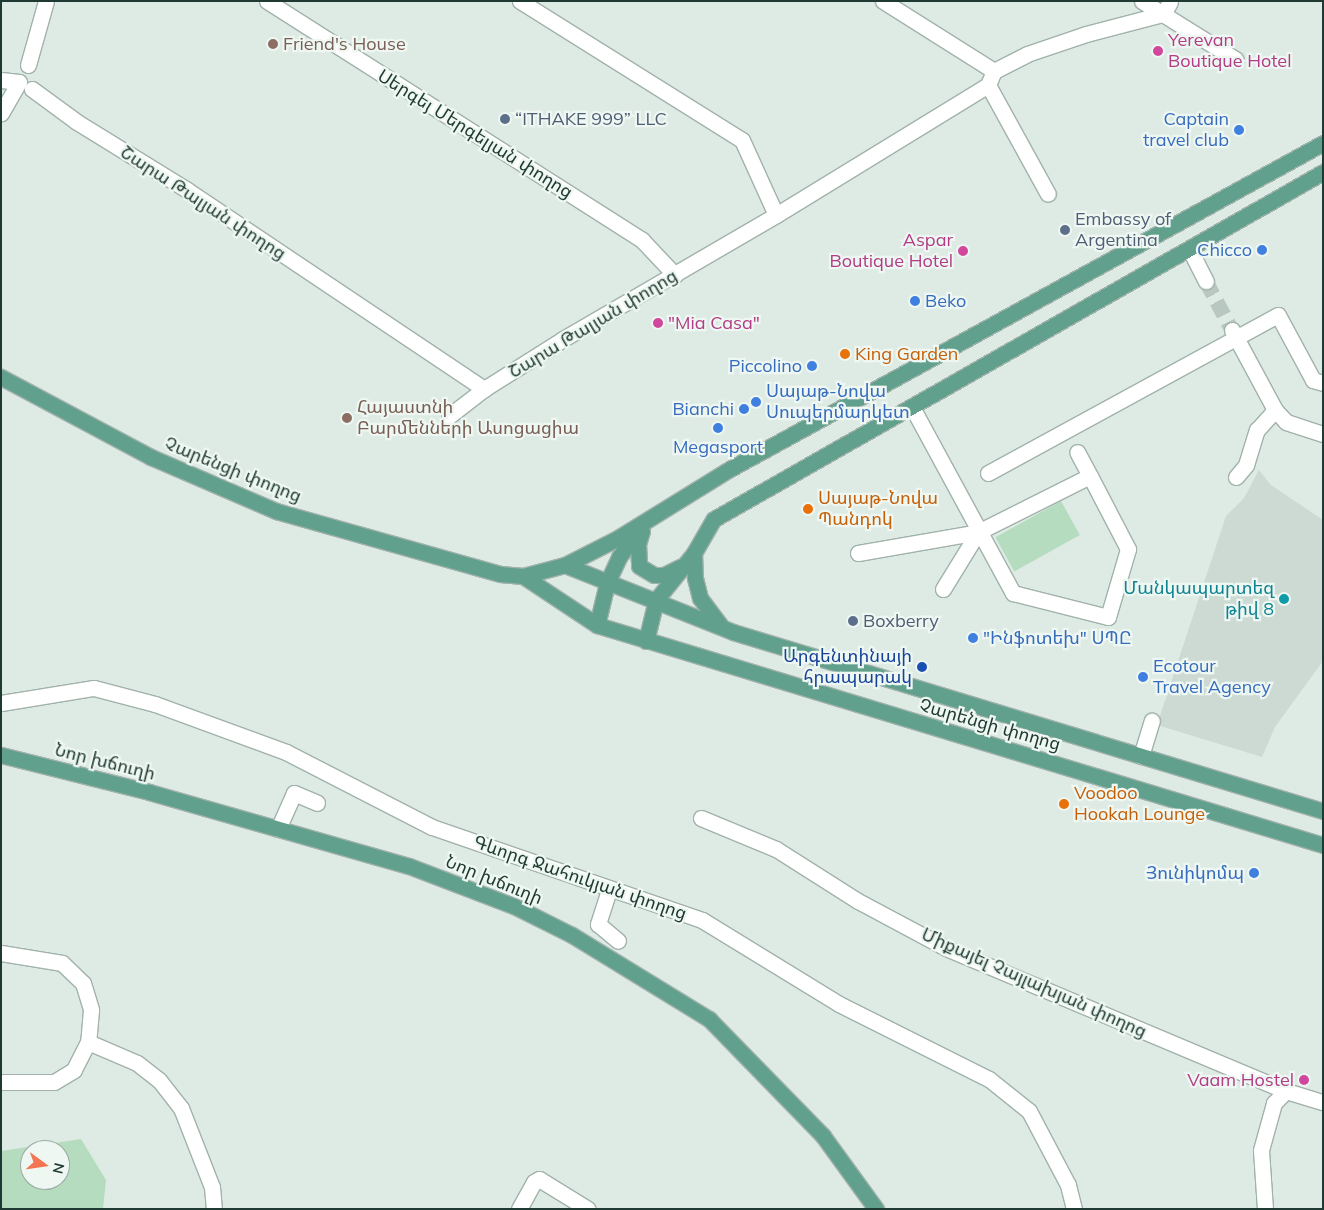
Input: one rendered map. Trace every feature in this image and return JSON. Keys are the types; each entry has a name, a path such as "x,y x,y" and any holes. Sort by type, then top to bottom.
{"main road":[{"path":"564,566 737,465 1323,143"},
{"path":"646,641 656,600 690,558 714,519 1321,176"},
{"name":"Չարենցի փողոց","path":"1,377 151,457 276,511 500,574 523,576 564,566 816,658 1323,811"},
{"path":"647,519 638,544 639,566 645,572 664,575 690,558"},
{"path":"597,625 607,583 618,557 647,519"},
{"path":"690,558 700,598 720,624"},
{"name":"Չարենցի փողոց","path":"523,576 597,625 1323,845"},
{"name":"Նոր խճուղի","path":"1,755 409,866 514,906 572,935 709,1019 824,1136 876,1209"}],"street":[{"path":"28,65 46,1"},
{"name":"Սերգեյ Մերգելյան փողոց","path":"267,1 642,240 676,275"},
{"path":"520,1 742,140 776,215"},
{"path":"883,1 994,71"},
{"path":"1142,1 1166,8 1236,59"},
{"path":"1048,194 988,85 994,71 1027,54 1166,8"},
{"name":"Շարա Թալյան փողոց","path":"1,80 25,86 77,122 187,190 484,389 776,215 988,85"},
{"path":"1,113 25,86"},
{"path":"1190,250 1206,281"},
{"path":"988,473 1234,334 1278,315 1313,380 1323,383"},
{"path":"1234,334 1275,410 1286,422 1323,434"},
{"path":"449,416 484,389"},
{"path":"912,407 978,532 1013,593 1108,617 1128,549 1077,452"},
{"path":"1236,477 1246,465 1257,430 1275,410"},
{"path":"858,553 978,532 1090,476"},
{"path":"944,589 978,532"},
{"name":"Գևորգ Ջահուկյան փողոց","path":"1,703 94,688 155,704 286,752 432,827 609,890 702,920 839,1004 989,1079 1029,1112 1068,1185 1074,1209"},
{"path":"1141,756 1152,721"},
{"path":"278,829 294,793 317,803"},
{"name":"Միքայել Չայլախյան փողոց","path":"701,818 776,850 858,901 946,948 1286,1091 1323,1102"},
{"path":"609,890 598,924 618,941"},
{"path":"1,953 62,963 83,983 91,1010 88,1042 74,1070 54,1082 1,1082"},
{"path":"88,1042 137,1063 159,1080 181,1108 212,1187 214,1209"},
{"path":"1265,1209 1261,1150 1274,1104 1286,1091"},
{"path":"519,1209 534,1182 539,1180 588,1209"}],"shaded area":[{"path":"1259,470 1271,485 1323,520 1323,661 1275,727 1262,757 1157,725 1226,516 1244,498"}],"green space":[{"path":"1061,501 1080,535 1014,571 995,537"},
{"path":"81,1139 106,1180 103,1209 1,1209 1,1151 20,1148 20,1190 70,1190 70,1141"}],"tunnel":[{"path":"1206,281 1232,330"}],"place":[{"name":"Friend's House","path":"273,44"},
{"name":"Yerevan Boutique Hotel","path":"1158,51"},
{"name":"“ITHAKE 999” LLC","path":"505,119"},
{"name":"Captain travel club","path":"1239,130"},
{"name":"Embassy of Argentina","path":"1065,230"},
{"name":"Chicco","path":"1262,250"},
{"name":"Aspar Boutique Hotel","path":"963,251"},
{"name":"Beko","path":"915,301"},
{"name":"\"Mia Casa\"","path":"658,323"},
{"name":"King Garden","path":"845,354"},
{"name":"Piccolino","path":"812,366"},
{"name":"Սայաթ-Նովա Սուպերմարկետ","path":"756,402"},
{"name":"Bianchi","path":"744,409"},
{"name":"Հայաստնի Բարմենների Ասոցացիա","path":"347,418"},
{"name":"Megasport","path":"718,428"},
{"name":"Սայաթ-Նովա Պանդոկ","path":"808,509"},
{"name":"Մանկապարտեզ թիվ 8","path":"1284,599"},
{"name":"Boxberry","path":"853,621"},
{"name":"\"Ինֆոտեխ\" ՍՊԸ","path":"973,638"},
{"name":"Արգենտինայի հրապարակ","path":"922,667"},
{"name":"Ecotour Travel Agency","path":"1143,677"},
{"name":"Voodoo Hookah Lounge","path":"1064,804"},
{"name":"Յունիկոմպ","path":"1254,873"},
{"name":"Vaam Hostel","path":"1304,1080"}]}
